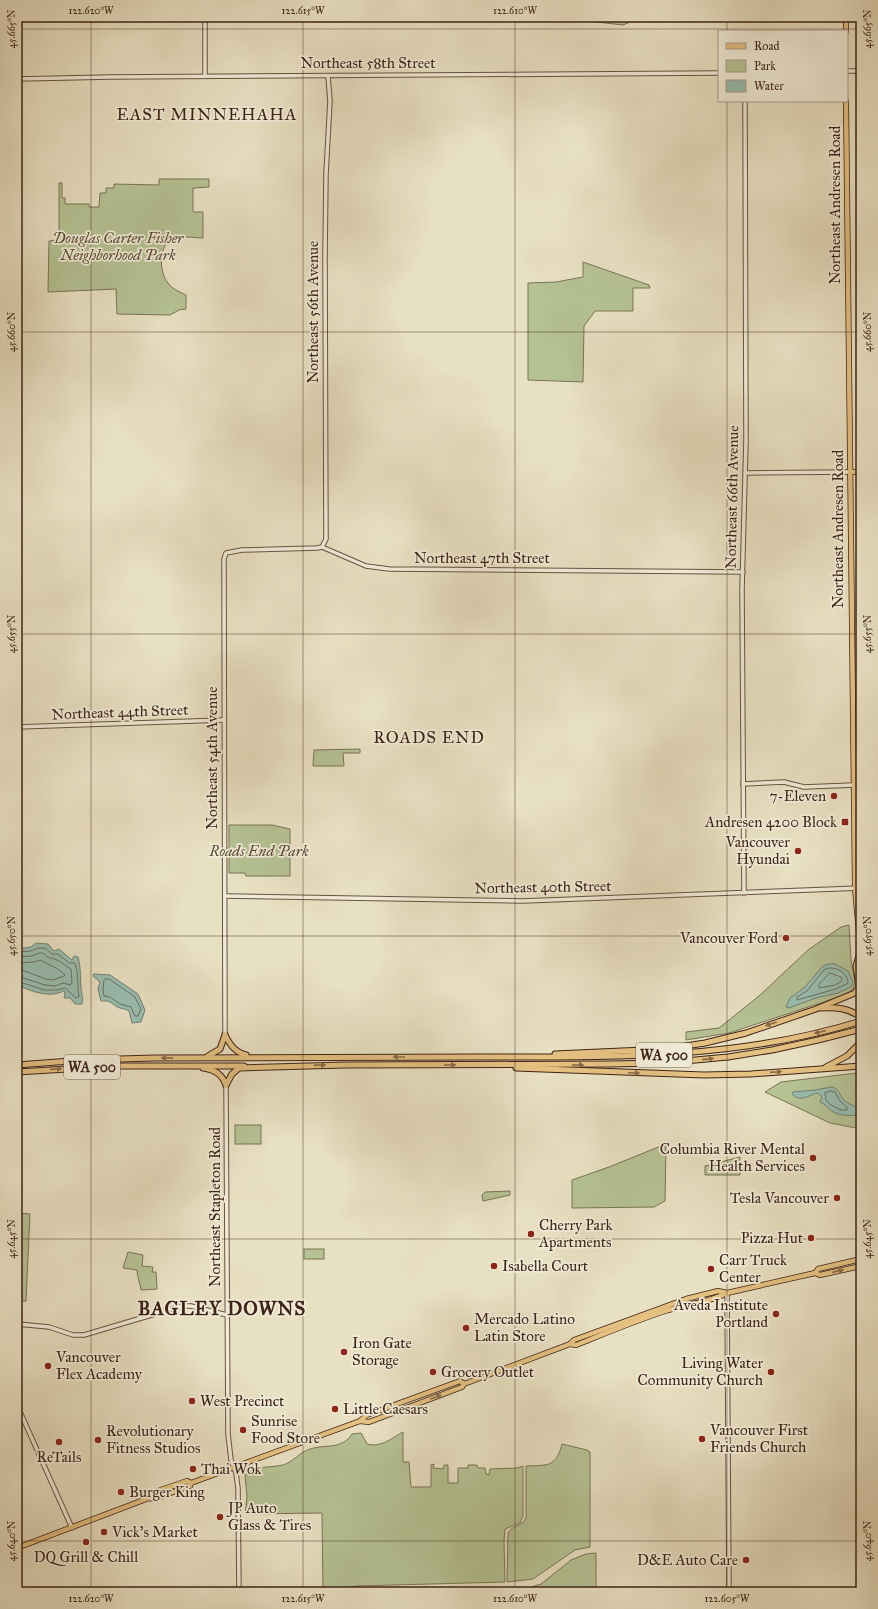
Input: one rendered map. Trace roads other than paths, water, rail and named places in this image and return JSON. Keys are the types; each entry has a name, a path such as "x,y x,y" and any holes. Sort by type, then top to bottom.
{"highway":[{"path":"466,1057 623,1052 676,1048 725,1039 851,996 857,992 859,983 856,966 861,955"},
{"path":"816,1009 830,1007 842,1008 854,1012 861,1017"},
{"name":"WA 500","path":"17,1065 97,1060 206,1057 621,1057 702,1052 781,1040 859,1022"},
{"name":"WA 500","path":"17,1072 90,1067 166,1066 630,1064 704,1059 783,1048 860,1029"},
{"path":"206,1057 211,1056 220,1049 225,1035"},
{"path":"225,1035 231,1046 240,1054 279,1057"},
{"path":"817,1069 842,1060 853,1052 861,1042"},
{"path":"483,1065 682,1075 729,1075 861,1066"},
{"path":"166,1066 212,1069 220,1074 226,1085"},
{"path":"226,1085 232,1074 239,1068 281,1066"}],"main road":[{"path":"846,17 846,30"},
{"name":"Northeast Andresen Road","path":"846,102 850,580 855,888 861,955"},
{"path":"850,472 861,472"},
{"path":"815,1273 818,1269 861,1259"},
{"path":"17,1548 149,1498 154,1499 190,1486 191,1483 360,1421 366,1415 460,1381 464,1384 570,1344 576,1345 656,1314 719,1297 727,1293 815,1273 820,1275 861,1266"}],"street":[{"path":"205,17 205,76"},
{"path":"848,71 861,71"},
{"name":"Northeast 58th Street","path":"17,79 205,76 718,73"},
{"name":"Northeast 56th Avenue","path":"322,547 326,539 325,257 326,174 330,101 328,76"},
{"name":"Northeast 66th Avenue","path":"744,892 743,572 745,473 745,102"},
{"path":"745,473 850,472"},
{"name":"Northeast 47th Street","path":"226,553 242,550 322,547 363,565 374,568 389,569 743,572"},
{"name":"Northeast 54th Avenue","path":"225,1035 224,559 226,553"},
{"name":"Northeast 44th Street","path":"17,727 224,720"},
{"path":"743,784 785,782 806,787 854,786"},
{"name":"Northeast 40th Street","path":"225,896 523,901 861,888"},
{"name":"Northeast Stapleton Road","path":"226,1085 228,1434 231,1460 236,1473 238,1488 239,1592"},
{"path":"727,1293 729,1592"},
{"path":"17,1324 49,1327 73,1335 84,1335 182,1306 191,1306 227,1315"},
{"path":"17,1405 72,1528"}],"water":[{"path":"36,943 48,944 54,951 59,949 72,960 74,956 78,957 83,997 82,1004 75,1004 70,998 64,998 64,991 47,994 19,986 17,983 17,949 31,947"},
{"path":"828,964 835,964 848,971 853,982 851,987 838,993 816,998 789,1008 786,1007 790,998 804,988 822,967"},
{"path":"94,974 110,975 138,994 145,1010 141,1022 132,1023 129,1011 117,1007 110,1002 101,1001 98,989 100,982 93,976"},
{"path":"832,1087 838,1091 845,1101 860,1111 859,1114 846,1115 833,1112 820,1102 822,1097 818,1093 804,1098 795,1097 792,1094 793,1092"}],"place":[{"name":"7-Eleven","path":"834,796"},
{"name":"Andresen 4200 Block","path":"845,822"},
{"name":"Vancouver Hyundai","path":"798,851"},
{"name":"Vancouver Ford","path":"786,938"},
{"name":"Columbia River Mental Health Services","path":"813,1158"},
{"name":"Tesla Vancouver","path":"837,1198"},
{"name":"Cherry Park Apartments","path":"531,1234"},
{"name":"Pizza Hut","path":"811,1238"},
{"name":"Isabella Court","path":"494,1266"},
{"name":"Carr Truck Center","path":"711,1269"},
{"name":"Aveda Institute Portland","path":"776,1314"},
{"name":"Mercado Latino Latin Store","path":"466,1328"},
{"name":"Iron Gate Storage","path":"344,1352"},
{"name":"Vancouver Flex Academy","path":"48,1366"},
{"name":"Grocery Outlet","path":"433,1372"},
{"name":"Living Water Community Church","path":"771,1372"},
{"name":"West Precinct","path":"192,1401"},
{"name":"Little Caesars","path":"335,1409"},
{"name":"Sunrise Food Store","path":"243,1430"},
{"name":"Vancouver First Friends Church","path":"702,1439"},
{"name":"Revolutionary Fitness Studios","path":"98,1440"},
{"name":"ReTails","path":"59,1442"},
{"name":"Thai Wok","path":"193,1469"},
{"name":"Burger King","path":"121,1492"},
{"name":"JP Auto Glass & Tires","path":"220,1517"},
{"name":"Vick's Market","path":"104,1532"},
{"name":"DQ Grill & Chill","path":"86,1542"},
{"name":"D&E Auto Care","path":"746,1560"}],"district":[{"name":"EAST MINNEHAHA","path":"207,114"},
{"name":"ROADS END","path":"429,737"},
{"name":"BAGLEY DOWNS","path":"222,1308"}],"park label":[{"name":"Douglas Carter Fisher Neighborhood Park","path":"118,246"},
{"name":"Roads End Park","path":"259,851"}]}
